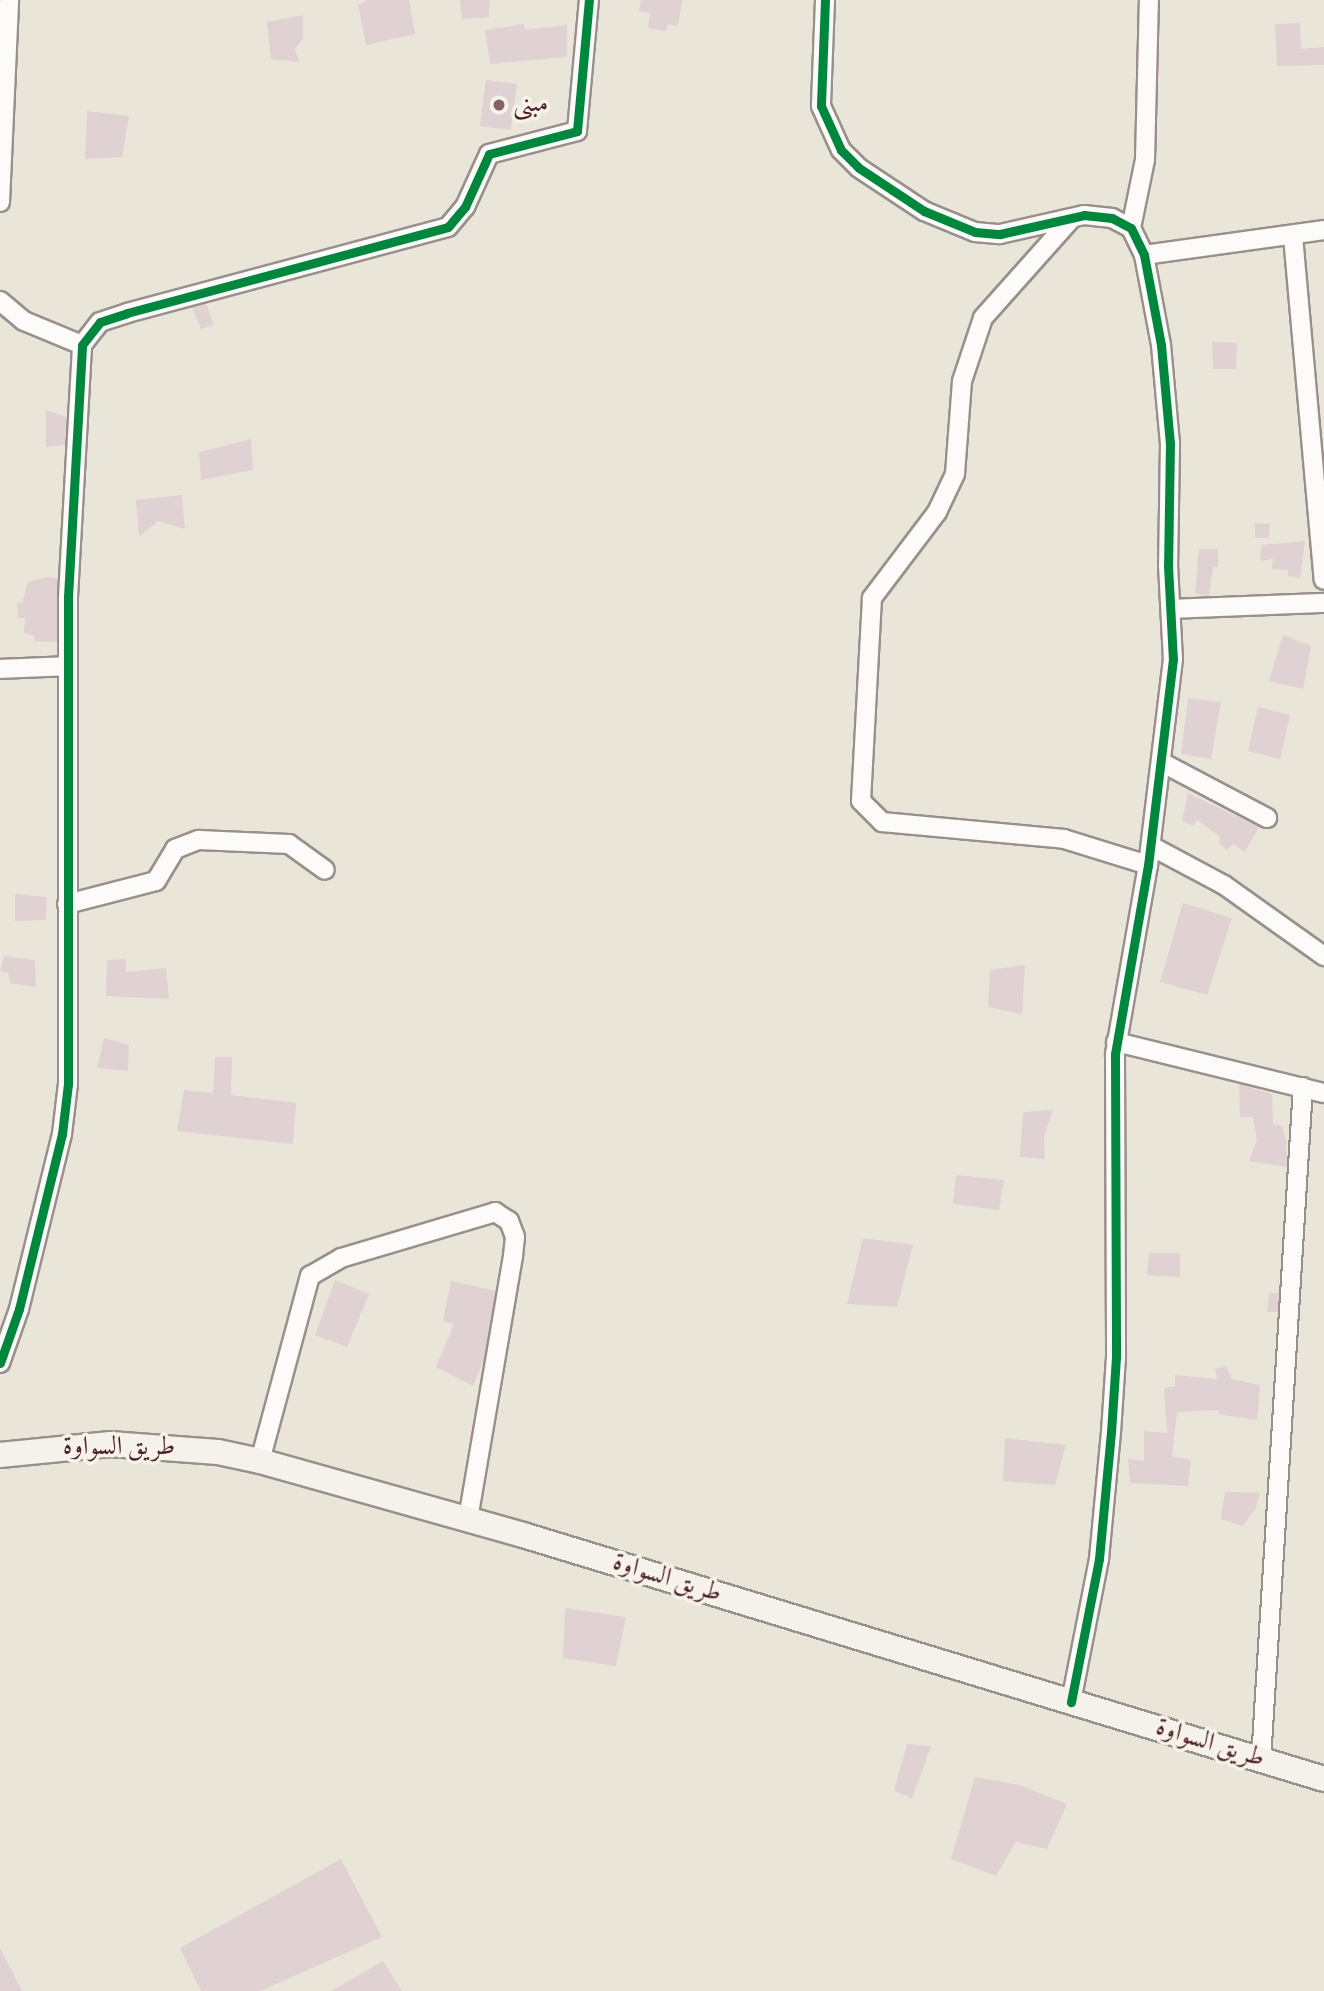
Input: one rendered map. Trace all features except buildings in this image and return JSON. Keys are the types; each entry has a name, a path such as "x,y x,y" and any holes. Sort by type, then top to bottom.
{"street":[{"path":"0,202 9,0"},
{"path":"0,1363 19,1309 62,1134 68,1084 68,666 82,345 100,322 127,313 448,227 465,207 489,154 566,137 580,127 589,0"},
{"path":"825,0 821,106 841,150 859,168 924,211 975,232 1000,234 1072,218 1112,218 1132,228"},
{"path":"1071,1702 1101,1550 1111,1432 1116,1357 1116,1042 1151,846 1173,659 1168,565 1168,395 1144,255 1132,228 1145,160 1149,0"},
{"path":"1072,218 983,318 962,382 955,474 937,512 872,598 861,801 882,822 1064,839 1148,865"},
{"path":"1144,255 1324,230"},
{"path":"1293,236 1324,580"},
{"path":"0,301 24,321 82,345"},
{"path":"1172,609 1324,603"},
{"path":"0,669 68,666"},
{"path":"1160,762 1267,818"},
{"path":"66,904 156,881 176,849 198,840 289,844 325,870"},
{"path":"1151,846 1224,885 1324,956"},
{"path":"1116,1042 1324,1094"},
{"path":"1261,1760 1303,1087"},
{"path":"260,1461 310,1276 341,1258 495,1212 509,1221 514,1246 468,1519"},
{"name":"طريق السواوة","path":"0,1455 110,1444 218,1452 260,1461 468,1519 1324,1779"}],"cycle path":[{"path":"0,1363 19,1309 62,1134 68,1084 68,597 82,345 100,322 127,313 448,227 465,207 489,154 577,131 589,0"},
{"path":"825,0 821,106 841,150 859,168 924,211 975,232 1000,234 1084,215 1112,218 1131,228 1144,255 1161,345 1170,443 1168,565 1173,659 1148,865 1115,1054 1116,1357 1111,1432 1099,1559 1071,1702"}],"place":[{"name":"مبنى","path":"499,105"}]}
